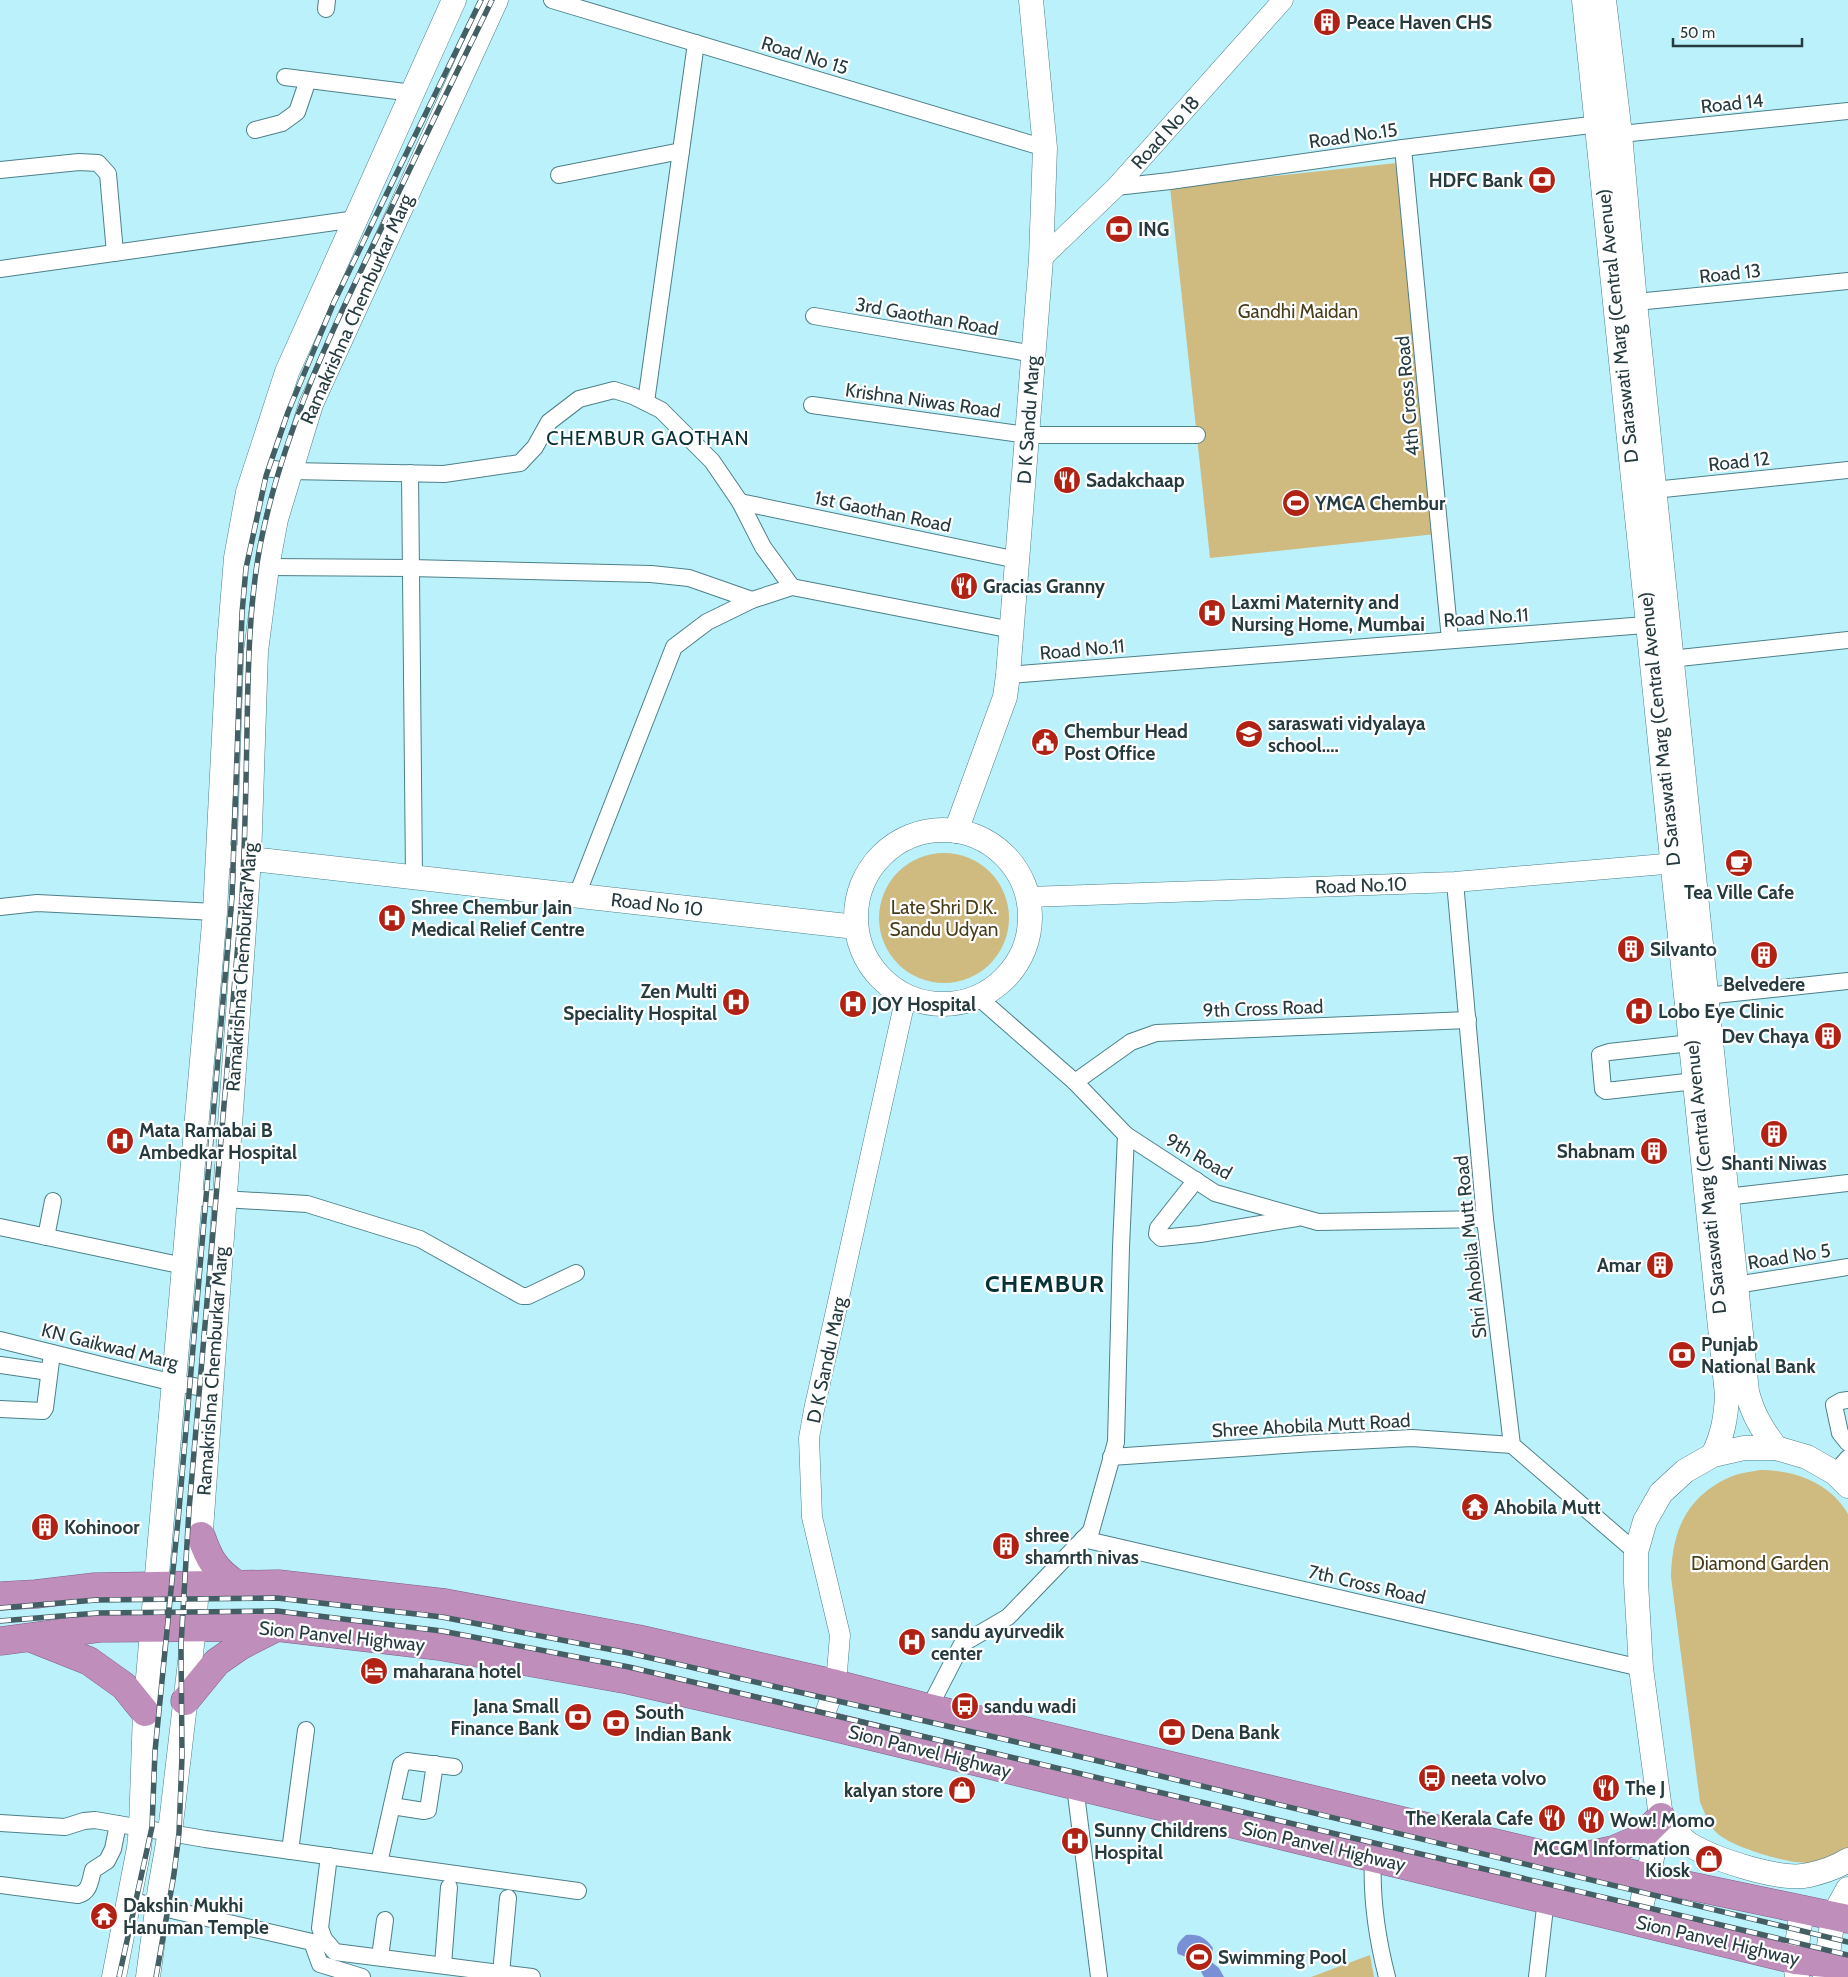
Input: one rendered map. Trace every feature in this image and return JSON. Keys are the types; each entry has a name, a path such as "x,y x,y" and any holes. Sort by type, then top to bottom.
{"highway":[{"path":"201,1536 214,1567 221,1575 236,1584"},
{"path":"0,1596 36,1594 94,1586 278,1584 445,1603 638,1639 836,1684 929,1708 1566,1860 1840,1918"},
{"path":"186,1701 217,1662 240,1646 276,1627"},
{"name":"Sion Panvel Highway","path":"0,1641 99,1628 276,1627 449,1648 629,1680 822,1724 1638,1920 1796,1968 1833,1970"},
{"path":"30,1638 89,1661 124,1686 145,1712"},
{"path":"1566,1860 1613,1850 1639,1839 1662,1817"}],"main road":[{"name":"Ramakrishna Chemburkar Marg","path":"114,1977 139,1848 141,1828 145,1712 215,912 228,657 236,558 248,492 287,372 454,0"},
{"name":"Ramakrishna Chemburkar Marg","path":"148,1977 170,1832 194,1628 249,859 256,651 267,567 276,518 310,404 496,0"},
{"name":"D K Sandu Marg","path":"956,831 1005,697 1008,676 1041,259 1045,148 1031,0"},
{"name":"D Saraswati Marg (Central Avenue)","path":"1584,0 1608,129"},
{"name":"D Saraswati Marg (Central Avenue)","path":"1604,0 1608,129 1696,997 1726,1197 1747,1392 1760,1426 1776,1448"},
{"path":"930,831 956,831 981,839 1003,853 1019,873 1029,898 1030,927 1021,956 1003,980 978,997 954,1004 930,1003 906,996 885,982 871,966 861,948 856,927 857,900 867,876 883,854 905,839 930,831"},
{"name":"Road No 10","path":"219,856 856,927"},
{"name":"D Saraswati Marg (Central Avenue)","path":"1696,997 1691,1043 1727,1395 1726,1416 1721,1438 1713,1456"},
{"path":"204,1040 236,1042"},
{"path":"1638,1920 1662,1817 1642,1668 1636,1582 1636,1552 1645,1521 1662,1493 1685,1471 1713,1456 1744,1448 1776,1448 1807,1456 1844,1472"},
{"path":"1662,1817 1688,1843 1725,1861 1773,1874 1808,1876 1848,1860"},
{"path":"1833,1970 1840,1918 1848,1889"},
{"path":"1796,1968 1802,1909"}],"street":[{"name":"Road No 15","path":"552,0 1045,148"},
{"name":"Road No 18","path":"1041,259 1116,187 1283,0"},
{"path":"646,402 696,43"},
{"path":"285,77 412,93"},
{"path":"255,130 282,123 297,112 308,80"},
{"name":"Road 14","path":"1608,129 1848,111"},
{"name":"Road No.15","path":"1116,187 1403,148 1608,129"},
{"name":"4th Cross Road","path":"1403,148 1450,640"},
{"path":"559,175 681,151"},
{"path":"0,170 79,162 98,163 108,174 114,253"},
{"path":"0,269 356,219"},
{"name":"Road 13","path":"1625,303 1848,281"},
{"name":"3rd Gaothan Road","path":"814,316 1034,354"},
{"path":"256,467 290,472 444,474 520,463 535,447 549,422 579,399 614,390 633,396 661,410 712,461 740,502 762,547 792,587"},
{"name":"Krishna Niwas Road","path":"812,405 1027,435 1197,435"},
{"name":"Road 12","path":"1644,491 1848,470"},
{"path":"410,473 414,877"},
{"name":"1st Gaothan Road","path":"740,502 1017,560"},
{"path":"267,567 411,568 651,574 689,578 752,600"},
{"path":"576,895 674,647 707,622 752,600 792,587 1012,630"},
{"name":"Road No.11","path":"1008,676 1658,624"},
{"path":"1662,660 1848,640"},
{"name":"Road No.10","path":"1029,898 1455,882 1683,863"},
{"name":"Shri Ahobila Mutt Road","path":"1455,882 1485,1219 1512,1445"},
{"path":"0,907 37,903 215,912"},
{"path":"1696,997 1848,980"},
{"name":"D K Sandu Marg","path":"822,1724 836,1684 840,1635 812,1517 809,1438 906,996"},
{"name":"9th Road","path":"978,997 1075,1082 1126,1136 1215,1193 1318,1222 1485,1219"},
{"name":"9th Cross Road","path":"1075,1082 1131,1042 1156,1033 1468,1020"},
{"path":"1691,1043 1609,1052 1600,1055 1600,1062 1603,1089 1606,1091 1695,1082"},
{"path":"929,1708 962,1644 1008,1617 1091,1531 1116,1442 1126,1136"},
{"path":"1196,1180 1158,1228 1157,1234 1161,1238 1200,1234 1301,1217"},
{"path":"1726,1197 1848,1183"},
{"path":"190,1197 307,1204 420,1239 522,1296 528,1296 576,1273"},
{"path":"46,1237 53,1201"},
{"path":"0,1227 184,1266"},
{"name":"Road No 5","path":"1736,1285 1848,1267"},
{"name":"KN Gaikwad Marg","path":"0,1340 174,1383 211,1389"},
{"path":"0,1409 43,1410 52,1353"},
{"path":"0,1365 49,1372"},
{"path":"1848,1400 1834,1405 1840,1433 1848,1443"},
{"name":"Shree Ahobila Mutt Road","path":"1111,1457 1314,1442 1412,1438 1512,1445"},
{"path":"1512,1445 1636,1552"},
{"name":"7th Cross Road","path":"1083,1539 1642,1668"},
{"path":"290,1851 306,1730"},
{"path":"378,1863 400,1764 407,1761 454,1767"},
{"path":"392,1806 428,1810 435,1764"},
{"path":"1075,1786 1099,1977"},
{"path":"0,1823 65,1827 84,1821 95,1820 290,1851 578,1891"},
{"path":"0,1885 78,1895 85,1893 88,1889 93,1870 107,1861 114,1849 118,1824"},
{"path":"329,1856 320,1928 324,1939 335,1952 532,1977"},
{"path":"1373,1857 1372,1883 1378,1944 1387,1977"},
{"path":"443,1966 449,1887"},
{"path":"501,1973 508,1898"},
{"path":"1537,1977 1546,1898"},
{"path":"128,1900 312,1942 320,1964 362,1977"},
{"path":"380,1957 385,1920"}],"green space":[{"name":"Gandhi Maidan","path":"1397,163 1436,534 1210,558 1170,187"},
{"name":"Late Shri D.K. Sandu Udyan","path":"944,853 957,854 969,858 990,872 1004,893 1008,905 1008,931 1004,943 990,964 969,978 957,982 944,983 931,982 919,978 898,964 884,943 880,931 879,918 880,905 884,893 898,872 919,858 931,854"},
{"name":"Diamond Garden","path":"1760,1470 1786,1472 1810,1480 1831,1494 1848,1514 1848,1848 1823,1859 1808,1863 1787,1861 1744,1848 1721,1836 1714,1830 1706,1816 1700,1802 1671,1577 1674,1545 1684,1517 1692,1505 1715,1485 1730,1477"},
{"path":"1370,1955 1374,1977 1311,1977"}],"water":[{"name":"Swimming Pool","path":"1186,1935 1201,1937 1210,1944 1213,1948 1210,1961 1219,1968 1224,1977 1204,1977 1200,1970 1191,1968 1189,1958 1178,1954 1178,1944"}],"railway":[{"path":"119,1977 152,1827 155,1751 179,1510 232,897 242,613 246,568 266,476 288,412 334,302 481,0"},
{"path":"156,1977 174,1874 179,1833 182,1756 181,1645 189,1510 242,897 250,638 256,569 281,463 310,383 363,265 492,0"},
{"path":"0,1608 96,1600 277,1598 442,1617 629,1653 1090,1759 1848,1942"},
{"path":"0,1621 98,1613 277,1611 442,1631 629,1667 1848,1955"}],"place":[{"name":"Peace Haven CHS","path":"1327,22"},
{"name":"HDFC Bank","path":"1542,180"},
{"name":"ING","path":"1119,229"},
{"name":"Sadakchaap","path":"1067,480"},
{"name":"YMCA Chembur","path":"1296,503"},
{"name":"Gracias Granny","path":"964,586"},
{"name":"Laxmi Maternity and Nursing Home, Mumbai","path":"1212,613"},
{"name":"saraswati vidyalaya school....","path":"1249,734"},
{"name":"Chembur Head Post Office","path":"1045,742"},
{"name":"Tea Ville Cafe","path":"1739,863"},
{"name":"Shree Chembur Jain Medical Relief Centre","path":"392,918"},
{"name":"Silvanto","path":"1631,949"},
{"name":"Belvedere","path":"1764,955"},
{"name":"Zen Multi Speciality Hospital","path":"736,1002"},
{"name":"JOY Hospital","path":"853,1004"},
{"name":"Lobo Eye Clinic","path":"1639,1011"},
{"name":"Dev Chaya","path":"1828,1036"},
{"name":"Shanti Niwas","path":"1774,1134"},
{"name":"Mata Ramabai B Ambedkar Hospital","path":"120,1141"},
{"name":"Shabnam","path":"1654,1151"},
{"name":"Amar","path":"1660,1265"},
{"name":"Punjab National Bank","path":"1682,1355"},
{"name":"Ahobila Mutt","path":"1475,1507"},
{"name":"Kohinoor","path":"45,1527"},
{"name":"shree shamrth nivas","path":"1006,1546"},
{"name":"sandu ayurvedik center","path":"912,1642"},
{"name":"maharana hotel","path":"374,1671"},
{"name":"sandu wadi","path":"965,1706"},
{"name":"Jana Small Finance Bank","path":"578,1717"},
{"name":"South Indian Bank","path":"616,1723"},
{"name":"Dena Bank","path":"1172,1732"},
{"name":"neeta volvo","path":"1432,1778"},
{"name":"The J","path":"1606,1788"},
{"name":"kalyan store","path":"962,1790"},
{"name":"The Kerala Cafe","path":"1552,1818"},
{"name":"Wow! Momo","path":"1591,1820"},
{"name":"Sunny Childrens Hospital","path":"1075,1841"},
{"name":"MCGM Information Kiosk","path":"1709,1859"},
{"name":"Dakshin Mukhi Hanuman Temple","path":"104,1916"},
{"name":"Swimming Pool","path":"1199,1957"}],"district":[{"name":"CHEMBUR GAOTHAN","path":"648,438"},
{"name":"CHEMBUR","path":"1045,1284"}]}
